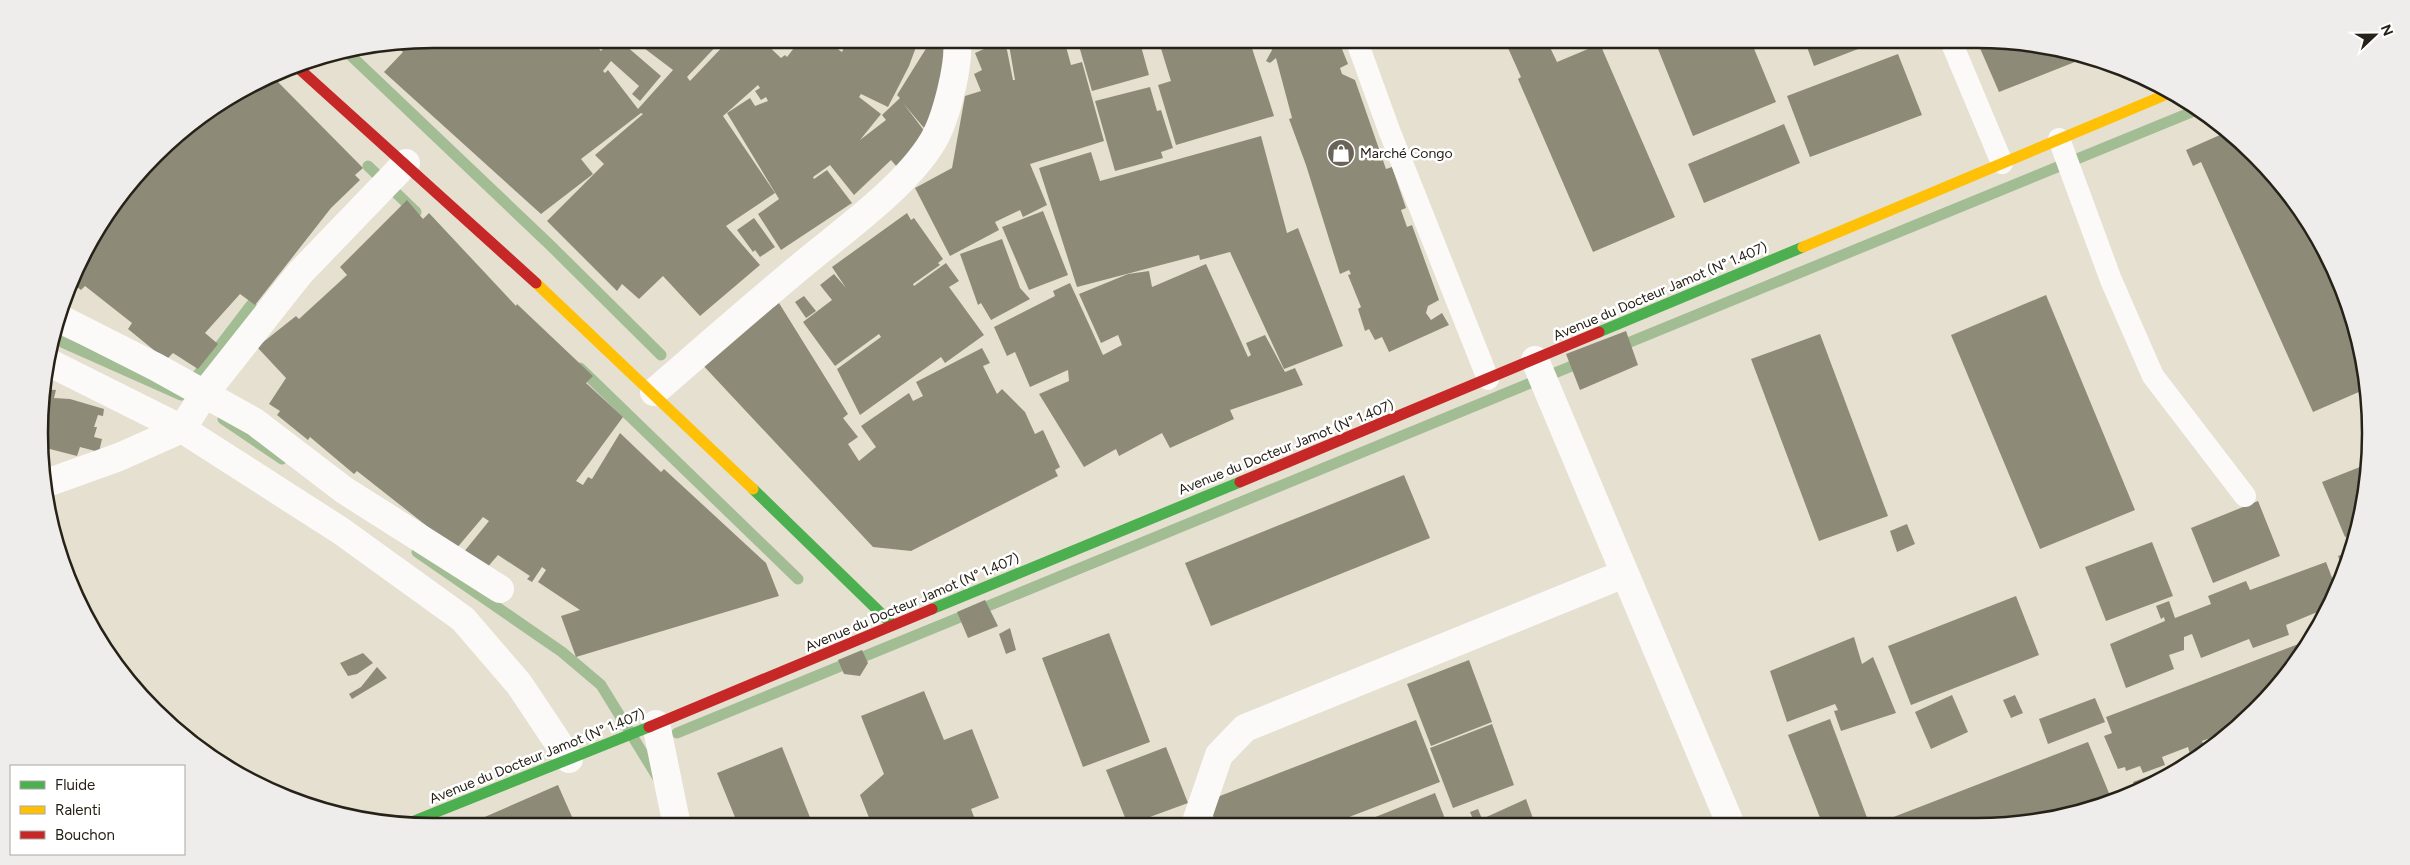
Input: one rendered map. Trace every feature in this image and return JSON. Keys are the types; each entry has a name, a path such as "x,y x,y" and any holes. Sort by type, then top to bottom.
{"main road":[{"path":"302,71 406,162 654,392 893,626"},
{"name":"Avenue du Docteur Jamot (N° 1.407)","path":"422,818 651,726 1488,380 2164,96"}],"street":[{"path":"654,392 908,174 933,141 946,110 959,48"},
{"path":"51,482 119,457 182,429 205,393 300,273 406,162"},
{"path":"65,321 205,393 256,422 344,490 500,589"},
{"path":"1535,360 1727,818"},
{"path":"54,365 182,429 342,531 463,619 519,684 569,759"},
{"path":"1197,818 1219,755 1245,728 1624,574"},
{"path":"651,726 675,818"}],"lane":[{"path":"1359,48 1389,130 1488,380"},
{"path":"1954,48 2002,163"},
{"path":"2060,140 2111,280 2153,376 2245,496"}],"building":[{"path":"598,48 601,51 604,48 628,48 661,76 640,101 632,94 639,86 611,61 603,71 605,73 608,70 638,109 673,70 644,48 714,48 687,77 690,81 721,48 770,48 781,58 785,55 787,57 794,48 836,48 842,52 844,48 916,48 909,66 888,107 861,94 859,97 881,114 860,140 886,120 882,115 900,98 897,95 926,48 943,48 949,56 951,93 924,128 903,103 929,137 897,167 891,160 854,195 830,165 813,177 814,179 827,170 852,203 781,250 758,214 779,199 727,113 750,98 755,106 768,101 766,97 761,100 755,91 760,88 758,85 723,116 775,193 726,226 760,265 700,316 663,276 639,299 622,284 617,291 547,221 604,164 595,155 643,114 641,113 581,159 593,174 541,214 384,72 403,52 400,49"},
{"path":"986,48 1006,48 1013,80 1015,80 1010,48 1066,48 1071,65 1082,62 1104,141 1030,164 1047,205 1023,217 1020,210 995,222 999,230 950,256 915,188 952,168 965,96 981,91 974,74 982,70 975,53"},
{"path":"1080,48 1142,48 1149,75 1092,91"},
{"path":"1161,48 1252,48 1274,116 1176,145 1158,85 1171,81"},
{"name":"Marché Congo","path":"1271,48 1342,48 1348,64 1340,68 1342,74 1355,80 1386,169 1392,167 1406,208 1401,210 1407,227 1412,225 1439,300 1428,306 1426,313 1431,320 1442,313 1449,325 1389,352 1382,337 1375,340 1369,329 1365,331 1358,309 1361,307 1348,275 1351,274 1349,270 1340,274 1306,165 1289,119 1292,118 1276,58 1270,63 1266,61"},
{"path":"1508,48 1550,48 1557,62 1590,48 1602,48 1675,217 1593,252 1518,79 1521,77"},
{"path":"1658,48 1754,48 1776,102 1693,136"},
{"path":"1807,48 1861,48 1814,66"},
{"path":"1980,48 2028,51 2077,61 1999,92"},
{"path":"1898,54 1922,115 1810,157 1787,96"},
{"path":"277,81 363,168 355,175 360,180 331,208 255,305 240,294 205,333 218,344 198,369 173,353 166,360 128,329 132,323 85,286 81,290 76,286 99,240 127,198 160,160 198,127 219,112"},
{"path":"1150,87 1157,111 1161,110 1173,148 1161,152 1163,158 1115,171 1095,101"},
{"path":"1784,124 1800,163 1704,203 1688,164"},
{"path":"2221,135 2250,160 2283,198 2311,240 2333,285 2349,333 2360,391 2313,412 2201,162 2193,166 2186,150"},
{"path":"1261,136 1287,233 1298,228 1343,346 1284,369 1230,252 1200,260 1199,255 1077,287 1039,168 1091,152 1100,181"},
{"path":"407,200 423,219 429,213 516,306 517,304 593,376 586,383 623,417 576,481 583,485 588,477 592,479 620,433 661,472 664,469 766,563 779,596 576,657 561,616 580,610 538,582 546,570 542,567 532,582 527,579 530,576 498,555 485,570 463,553 489,521 483,517 456,549 357,471 354,474 310,437 308,440 277,415 280,411 269,404 286,378 257,347 296,316 299,319 347,275 340,267"},
{"path":"1043,211 1068,275 1029,290 1002,227"},
{"path":"907,213 911,220 914,218 943,259 938,263 940,265 913,284 914,286 946,263 959,281 949,287 984,335 945,363 941,357 860,415 837,369 881,337 879,334 835,366 803,322 832,300 820,285 834,274 846,288 832,267"},
{"path":"754,218 775,247 760,257 755,250 753,252 737,230"},
{"path":"1002,239 1020,288 1030,299 991,320 981,303 978,305 960,254"},
{"path":"1206,264 1248,357 1251,355 1246,343 1265,335 1285,372 1295,368 1303,385 1230,410 1234,419 1170,448 1162,433 1119,456 1116,449 1084,467 1039,394 1069,381 1068,370 1030,387 1015,352 1007,356 994,327 1055,296 1053,291 1070,283 1103,355 1122,345 1118,335 1101,343 1079,294 1128,274 1149,271 1152,287"},
{"path":"2046,295 2135,510 2040,549 1951,335"},
{"path":"804,296 816,311 806,318 795,302"},
{"path":"779,303 848,414 843,418 858,437 848,444 859,461 876,447 861,426 909,393 913,401 923,396 916,382 982,348 990,363 983,366 997,394 1002,389 1025,412 1035,434 1043,430 1060,467 1055,470 1058,476 911,551 873,547 699,361"},
{"path":"1626,331 1638,365 1580,390 1566,354"},
{"path":"1820,334 1888,516 1819,541 1751,359"},
{"path":"50,390 56,390 54,398 70,399 104,409 103,416 98,415 94,427 97,427 94,437 102,439 99,452 80,447 77,456 48,449"},
{"path":"2361,467 2355,508 2348,536 2345,537 2322,482"},
{"path":"1404,475 1430,538 1211,626 1185,563"},
{"path":"2258,501 2280,556 2213,583 2191,528"},
{"path":"1907,524 1915,544 1897,552 1890,531"},
{"path":"2152,542 2173,596 2106,621 2085,567"},
{"path":"2326,562 2333,580 2318,612 2286,625 2289,635 2253,648 2249,639 2201,658 2192,634 2184,637 2184,650 2169,655 2174,669 2126,688 2110,644 2165,621 2164,617 2161,619 2156,606 2169,601 2175,618 2211,604 2208,596 2246,581 2250,590"},
{"path":"2016,596 2039,655 1911,705 1888,646"},
{"path":"985,600 998,626 968,638 957,612"},
{"path":"1010,628 1016,650 1006,654 999,634"},
{"path":"1109,633 1150,742 1083,767 1042,658"},
{"path":"1854,637 1862,664 1873,657 1896,713 1841,731 1834,711 1838,710 1835,704 1787,722 1770,671"},
{"path":"2299,644 2283,667 2250,705 2213,737 2202,741 2203,744 2190,754 2188,747 2162,757 2165,765 2143,773 2140,766 2126,771 2125,767 2118,769 2104,736 2112,733 2106,717"},
{"path":"862,650 868,663 860,676 844,674 838,660"},
{"path":"363,653 373,663 357,674 348,676 340,663"},
{"path":"1469,660 1492,722 1431,746 1407,684"},
{"path":"377,667 387,678 352,699 349,694 361,687"},
{"path":"924,691 944,740 972,729 999,798 971,809 974,818 869,818 860,795 884,774 861,716"},
{"path":"1952,695 1968,732 1931,749 1915,712"},
{"path":"2015,695 2023,713 2011,718 2003,700"},
{"path":"2095,698 2105,722 2048,744 2039,719"},
{"path":"1830,719 1867,818 1820,818 1788,735"},
{"path":"1416,720 1440,782 1347,818 1214,818 1207,801"},
{"path":"1492,724 1514,785 1453,808 1430,748"},
{"path":"2088,742 2109,794 2053,810 2003,817 1891,818"},
{"path":"782,747 810,818 735,818 717,773"},
{"path":"1166,747 1188,803 1147,818 1125,818 1106,770"},
{"path":"2158,773 2134,784 2133,782"},
{"path":"558,785 572,818 482,818"},
{"path":"1435,793 1445,818 1373,818"},
{"path":"1526,799 1533,818 1484,818"},
{"path":"1478,809 1482,818 1472,818 1470,812"}],"waterway":[{"path":"352,56 550,245 661,355"},
{"path":"1618,347 2191,112"},
{"path":"368,166 416,212"},
{"path":"193,381 251,305"},
{"path":"59,341 181,395"},
{"path":"988,606 1584,361"},
{"path":"580,368 798,579"},
{"path":"223,419 282,459"},
{"path":"417,552 562,652 601,685 658,778"},
{"path":"677,733 958,618"}],"traffic: fast":[{"path":"1599,332 1803,247"},
{"path":"932,609 1240,482"},
{"path":"753,489 893,625"},
{"path":"422,818 649,727"}],"traffic: slow":[{"path":"1803,247 2164,96"},
{"path":"536,283 753,489"}],"traffic: jam":[{"path":"301,71 536,283"},
{"path":"1240,482 1599,332"},
{"path":"649,727 932,609"}],"place":[{"name":"Marché Congo","path":"1341,153"}]}
